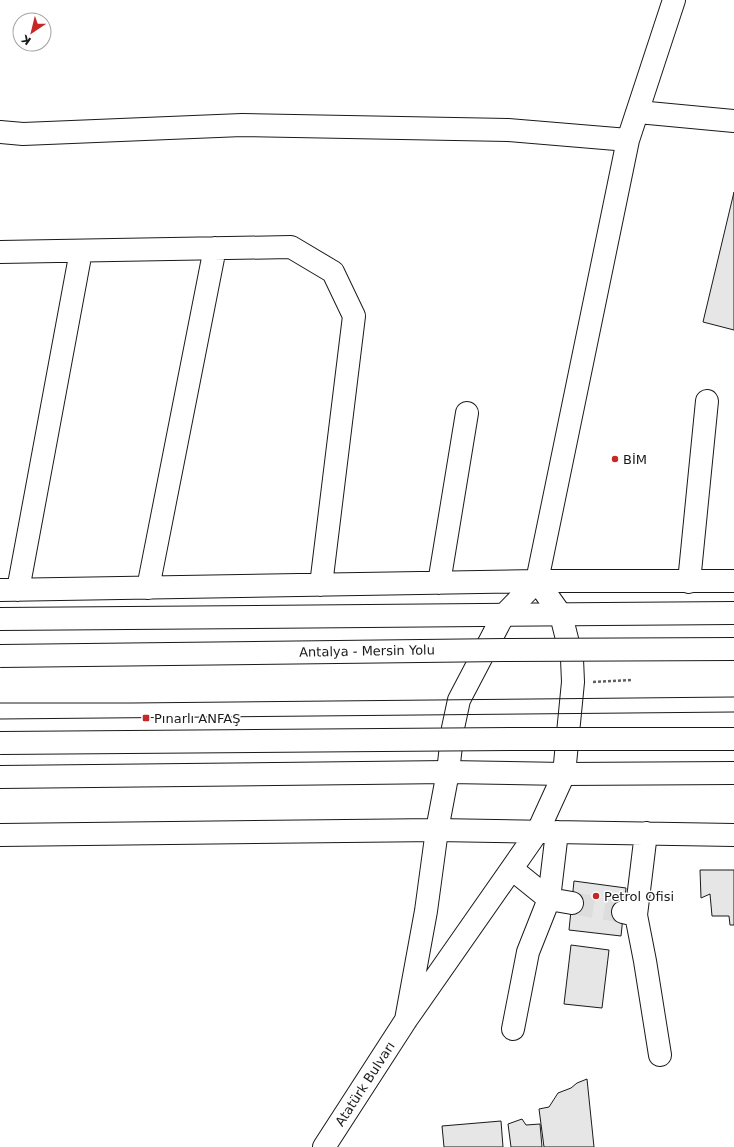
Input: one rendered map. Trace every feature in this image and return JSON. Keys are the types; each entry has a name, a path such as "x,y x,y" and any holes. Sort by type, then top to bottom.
{"main road":[{"path":"406,1020 426,910 436,830 448,772 453,728 459,700 504,616 536,581 628,140 674,0"},
{"path":"638,112 734,121"},
{"path":"0,132 23,134 242,125 508,130 628,140"},
{"path":"0,252 291,247 333,272 354,316 321,585"},
{"path":"148,588 215,248"},
{"path":"81,251 9,590 536,581 734,581"},
{"path":"689,582 707,401"},
{"path":"439,583 467,413"},
{"path":"513,1029 528,952 549,899 547,831 564,774 573,682 572,659 561,615 536,581"},
{"path":"0,619 504,616 734,612"},
{"name":"Antalya - Mersin Yolu","path":"0,656 734,649"},
{"path":"0,743 503,739 734,739"},
{"path":"0,777 448,772 564,774 734,773"},
{"path":"0,835 436,830 734,835"},
{"name":"Atatürk Bulvarı","path":"324,1147 406,1020 512,869 547,831"},
{"path":"646,833 630,914 645,961 660,1055"},
{"path":"512,869 549,899 572,903"}],"path":[{"path":"573,682 632,680"}],"building":[{"path":"734,192 734,330 703,322"},
{"path":"700,870 734,870 734,925 730,925 729,916 712,916 710,894 701,898"},
{"path":"574,881 626,888 621,936 569,930"},
{"path":"571,945 609,950 602,1008 564,1004"},
{"path":"587,1079 594,1147 544,1147 539,1109 549,1107 558,1093"},
{"path":"522,1119 526,1125 540,1124 542,1147 511,1147 508,1124"},
{"path":"501,1121 503,1147 444,1147 442,1126"}],"tunnel":[{"path":"572,903 623,912"}],"tram line":[{"path":"0,703 734,697"},
{"path":"0,719 734,712"}],"place":[{"name":"BİM","path":"615,459"},
{"name":"Pınarlı ANFAŞ","path":"146,718"},
{"name":"Petrol Ofisi","path":"596,896"}]}
